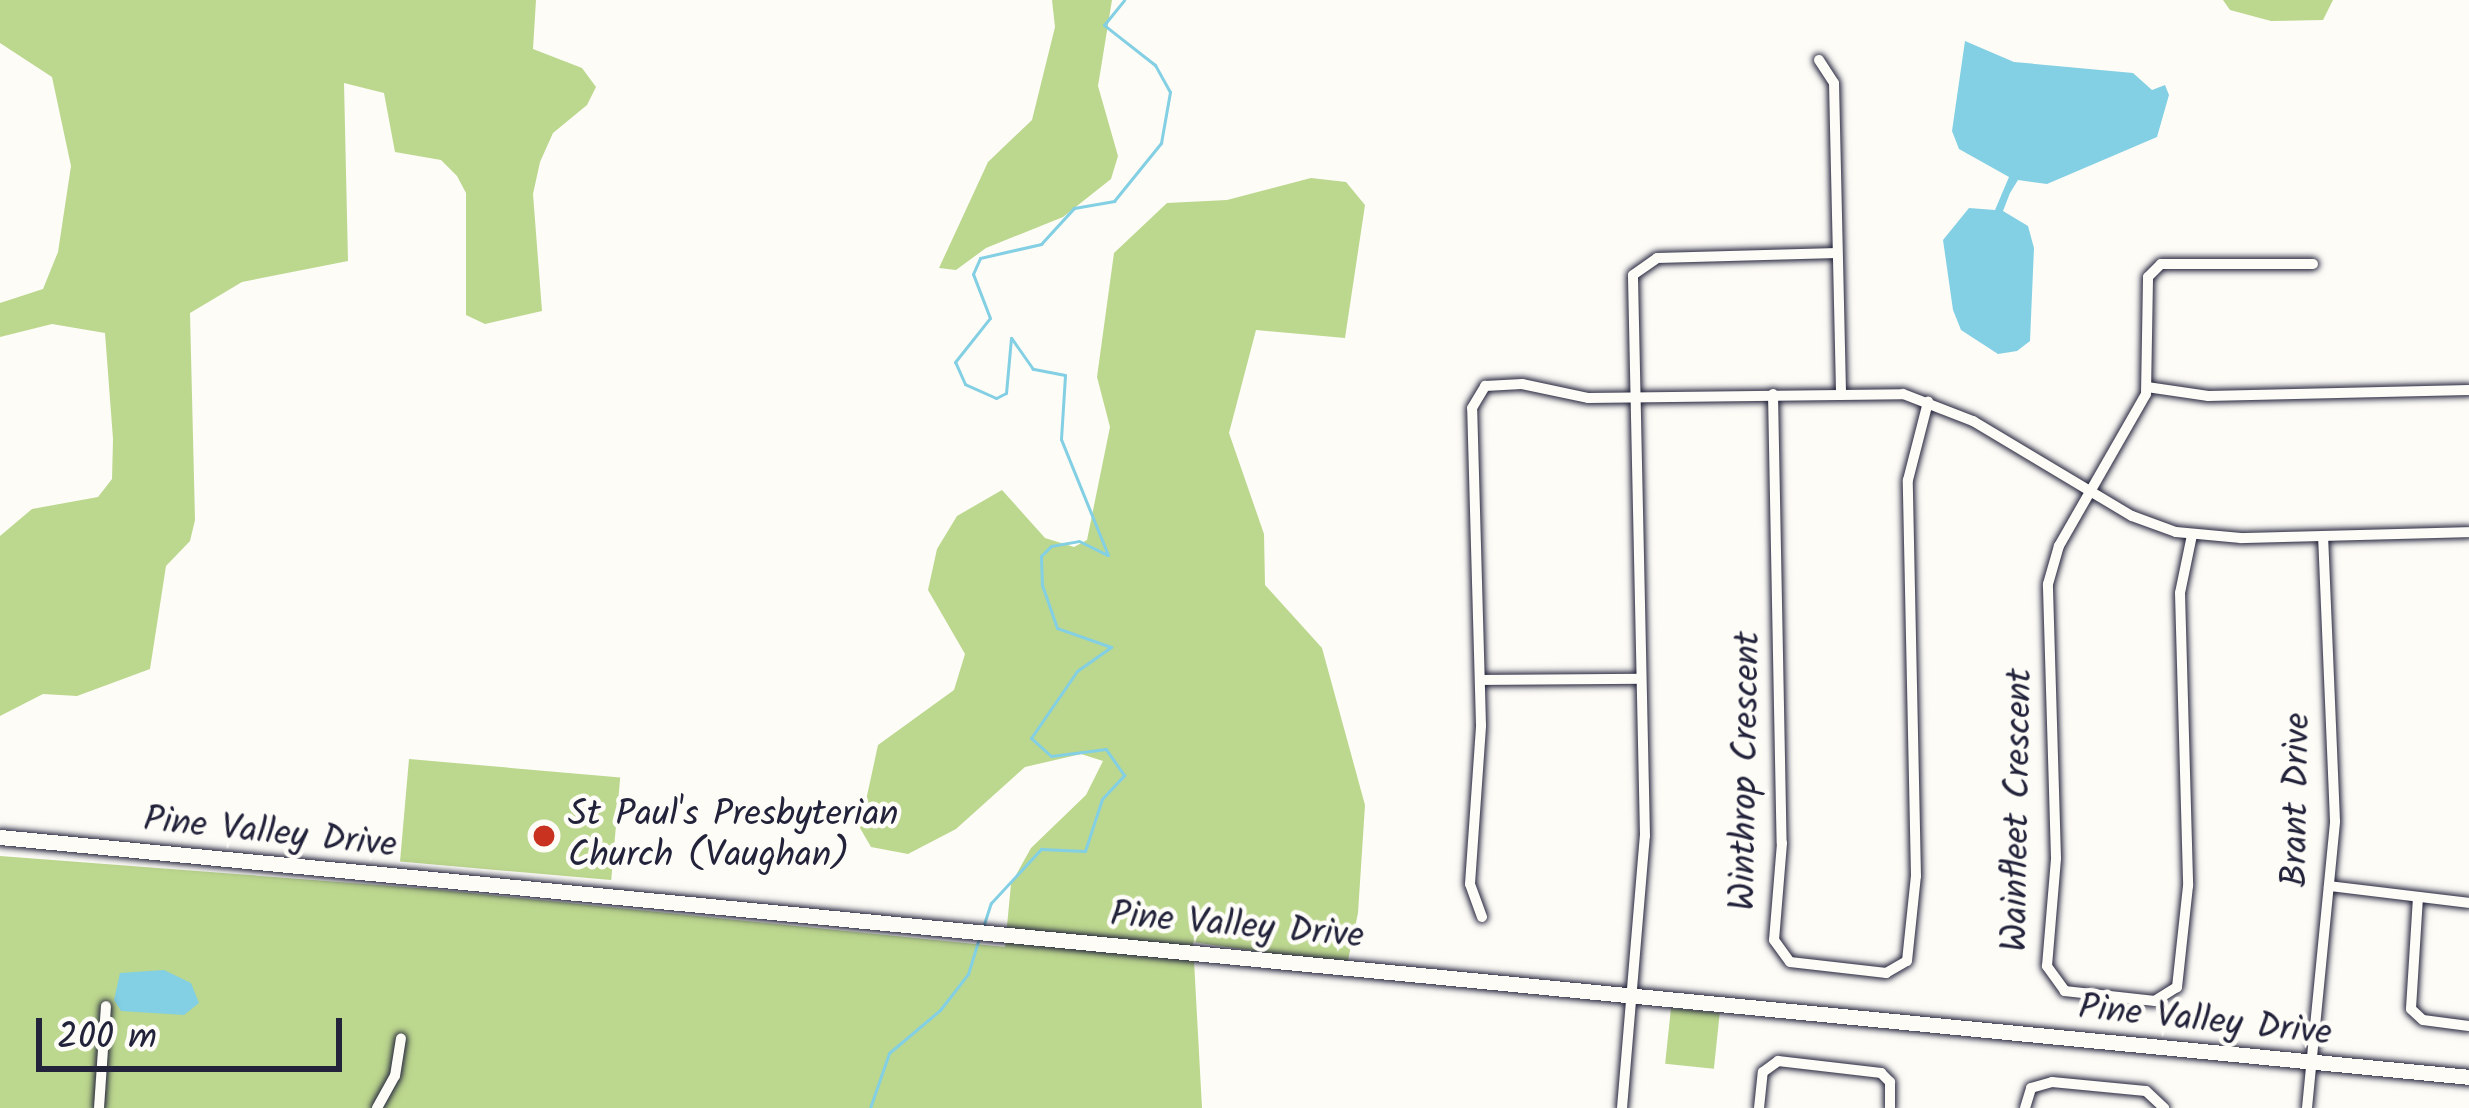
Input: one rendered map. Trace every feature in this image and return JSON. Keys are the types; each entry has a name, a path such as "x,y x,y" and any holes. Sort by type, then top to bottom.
{"street":[{"path":"1819,59 1834,83 1841,393"},
{"path":"1622,1108 1645,836 1633,275 1647,260 1837,253"},
{"path":"2090,492 2147,387 2148,277 2161,264 2314,264"},
{"path":"1482,917 1469,884 1480,680 1474,398 1485,386 1516,383 1582,398 1841,393 1928,402 2146,522 2192,535 2469,532"},
{"path":"2147,387 2208,396 2469,390"},
{"name":"Winthrop Crescent","path":"1774,394 1782,843 1774,940 1790,962 1886,973 1907,961 1916,876 1908,480 1928,402"},
{"name":"Wainfleet Crescent","path":"2090,492 2059,546 2048,593 2056,872 2047,966 2065,991 2155,1001 2177,987 2188,886 2180,593 2192,535"},
{"name":"Brant Drive","path":"2307,1108 2335,821 2323,537"},
{"path":"1480,680 1640,679"},
{"name":"Pine Valley Drive","path":"0,837 2469,1077"},
{"path":"2329,886 2469,902"},
{"path":"2418,897 2411,1009 2423,1020 2469,1026"},
{"path":"99,1108 106,1006"},
{"path":"376,1108 395,1076 401,1038"},
{"path":"1759,1108 1763,1072 1778,1061 1881,1072 1890,1082 1890,1108"},
{"path":"2025,1108 2031,1088 2052,1082 2146,1091 2164,1108"}],"green space":[{"path":"0,0 536,0 533,49 582,68 596,87 587,105 553,133 540,162 533,194 542,311 485,324 466,315 466,193 457,176 441,160 395,152 384,93 344,83 348,261 242,282 190,313 195,520 190,541 166,566 150,669 77,696 43,694 0,716 0,536 32,509 98,497 112,479 113,439 105,333 52,324 0,337 0,303 43,289 58,252 71,166 52,77 0,43"},
{"path":"1052,0 1112,0 1098,86 1118,156 1111,179 1063,217 986,248 956,270 939,268 988,162 1032,120 1055,27"},
{"path":"2223,0 2333,0 2323,20 2271,21 2230,10"},
{"path":"1311,178 1346,182 1365,205 1345,338 1256,330 1229,433 1264,534 1265,585 1322,648 1365,805 1358,913 1347,965 1193,942 1202,1108 0,1108 0,856 431,889 1005,947 1011,884 1031,848 1086,795 1103,761 1081,754 1025,767 956,829 908,854 871,847 860,828 878,745 954,690 965,654 928,590 937,549 957,516 1002,490 1045,538 1074,547 1087,540 1110,427 1097,377 1114,253 1167,203 1227,200"},
{"path":"409,759 620,777 611,880 400,862"},
{"path":"1671,1008 1720,1013 1714,1069 1665,1064"}],"water":[{"path":"1965,41 2014,62 2133,73 2152,90 2165,85 2169,95 2157,137 2047,184 2018,180 2003,211 2028,226 2034,248 2030,341 2017,351 1998,354 1961,330 1953,310 1943,240 1969,208 1995,210 2009,177 1959,149 1952,131"},
{"path":"164,970 191,983 199,1003 184,1015 121,1011 114,1000 120,973"}],"waterway":[{"path":"984,924 991,903 1041,849 1085,851 1102,799 1124,775 1106,749 1051,756 1031,738 1077,671 1111,647 1057,628 1042,585 1041,556 1051,546 1079,541 1108,555 1061,439 1065,375 1033,369 1011,338 1006,393 996,398 965,384 955,362 990,318 973,274 980,258 1041,244 1074,208 1114,201 1161,143 1170,92 1155,65 1104,25 1124,0"},
{"path":"870,1108 889,1053 940,1010 968,974 978,942"}],"place":[{"name":"St Paul's Presbyterian Church (Vaughan)","path":"544,836"}]}
